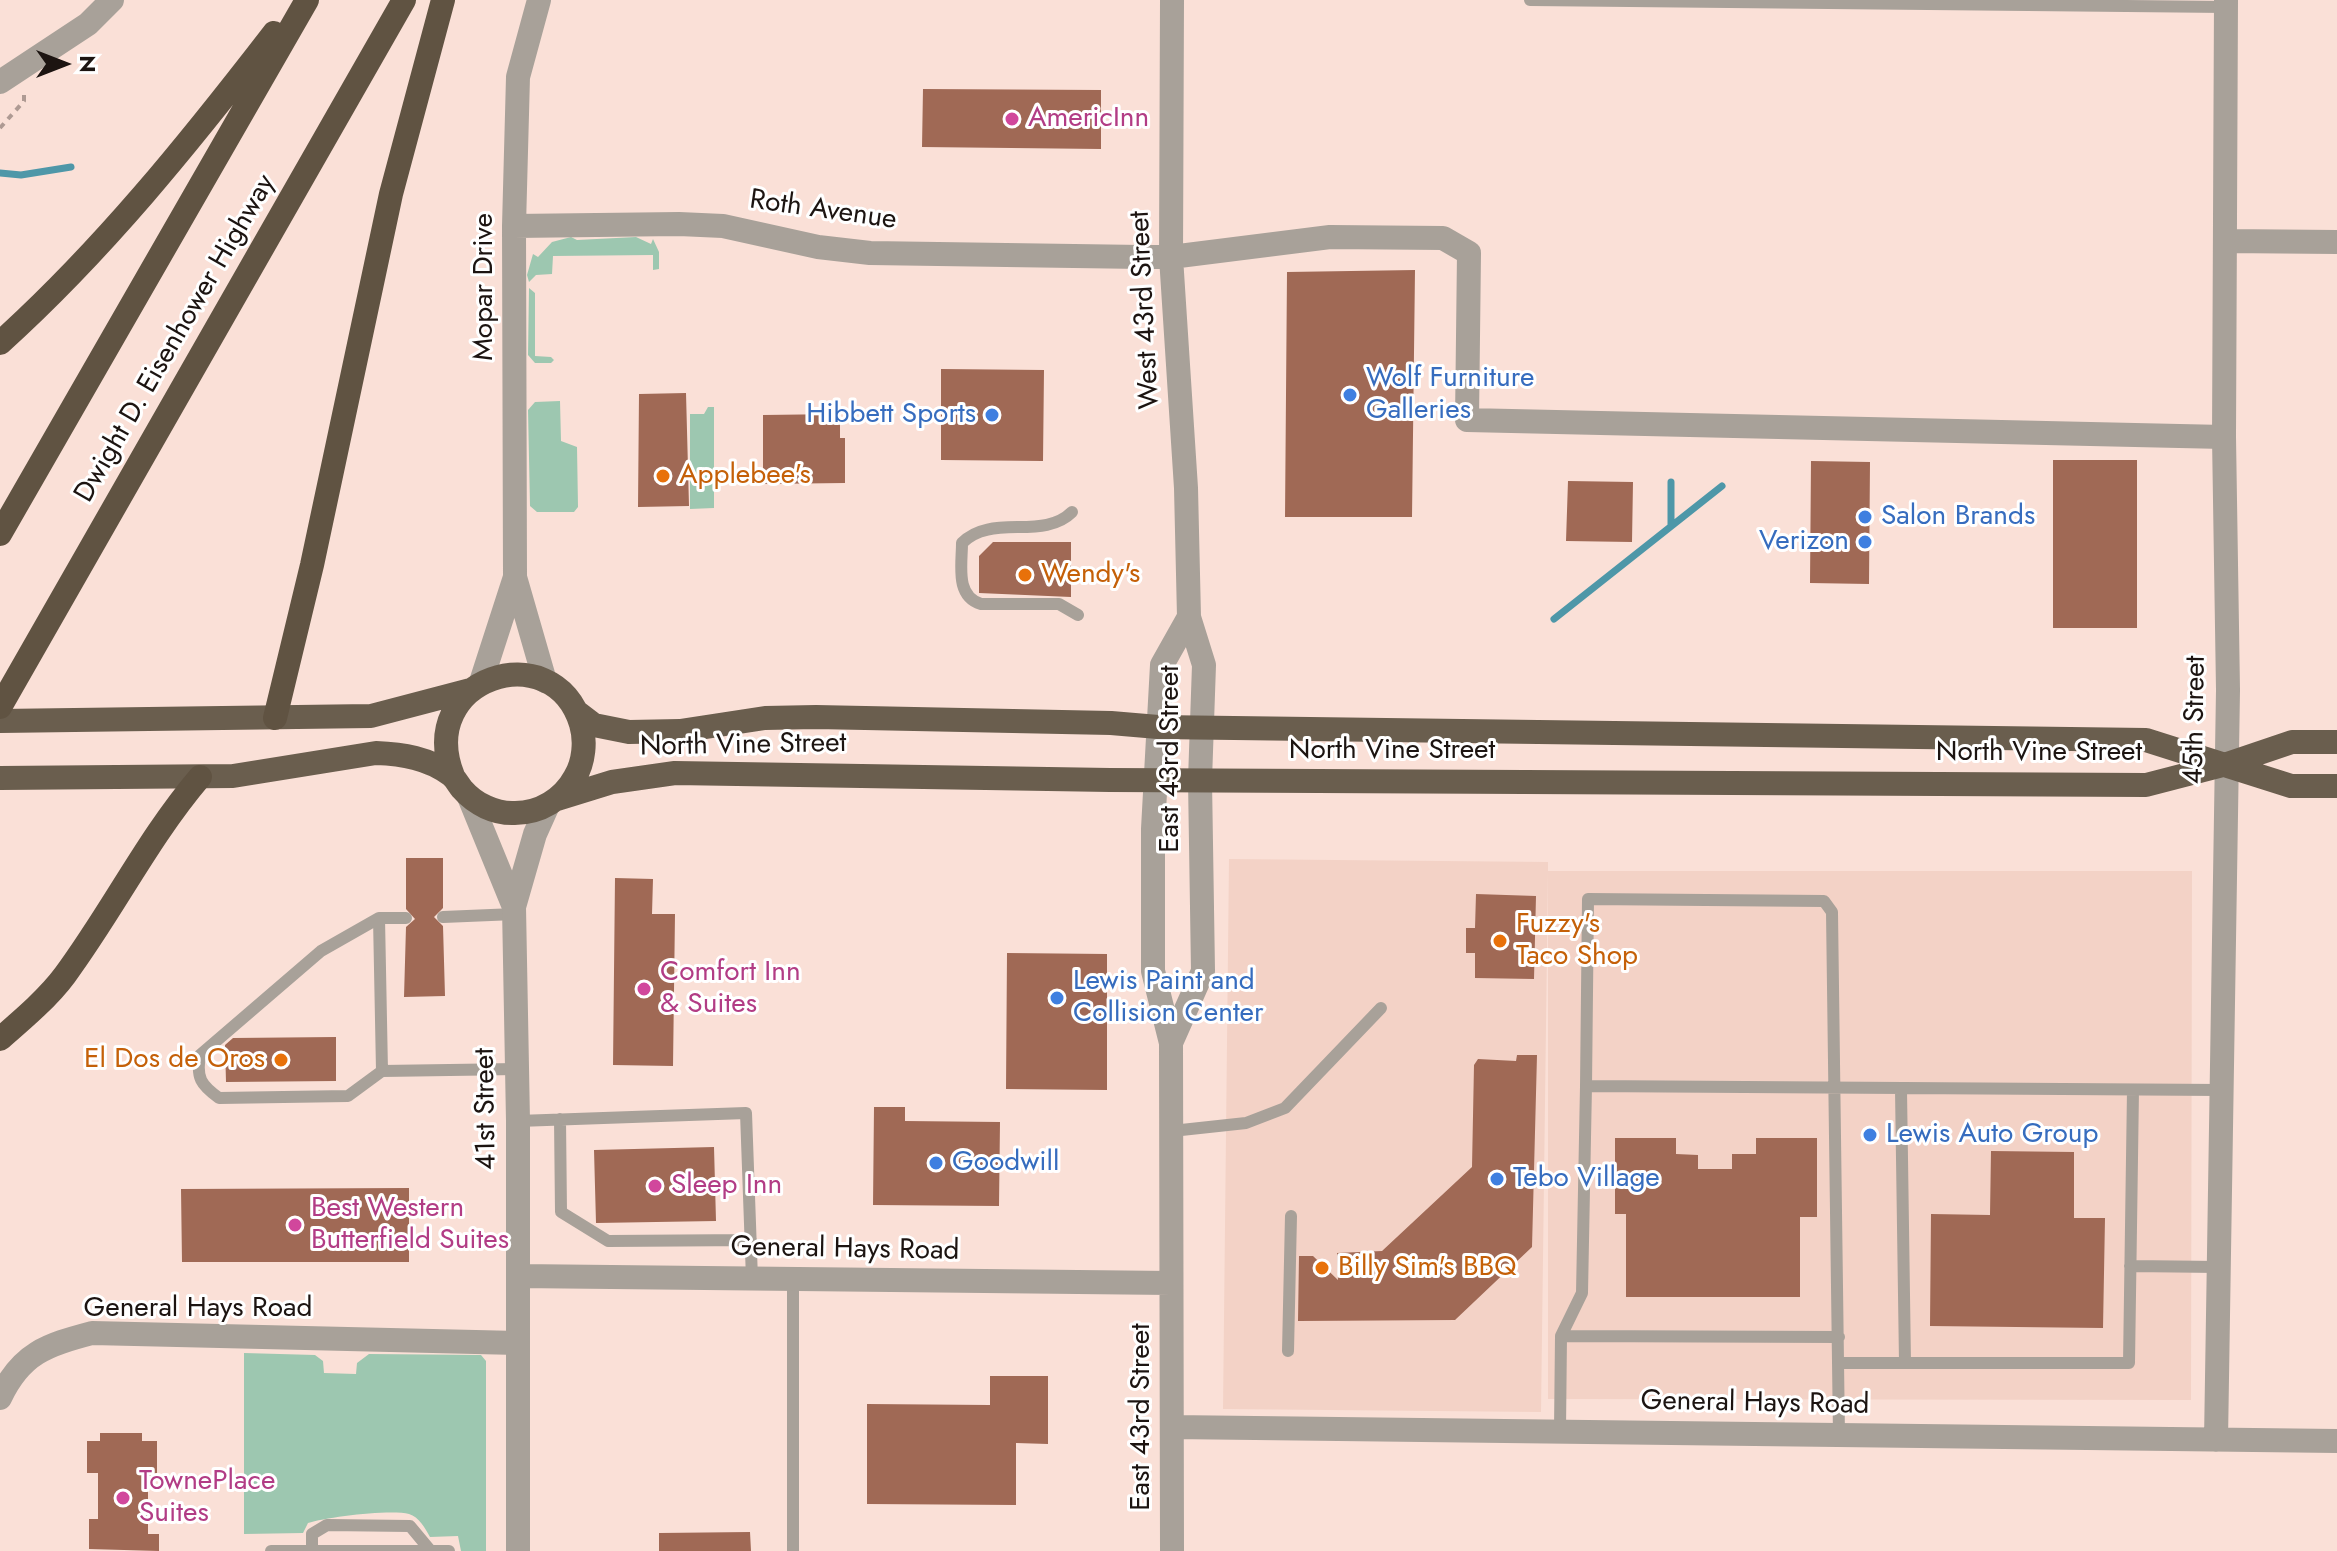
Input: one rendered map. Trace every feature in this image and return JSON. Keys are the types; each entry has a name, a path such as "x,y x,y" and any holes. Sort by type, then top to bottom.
{"highway":[{"path":"0,343 73,274 182,152 300,0"},
{"name":"Dwight D. Eisenhower Highway","path":"0,534 307,0"},
{"name":"Dwight D. Eisenhower Highway","path":"0,707 404,0"},
{"path":"275,718 312,565 391,194 443,0"},
{"path":"0,721 371,716 476,686 502,675 524,675 545,681 563,694 577,712 582,727 582,759 577,774 552,802 532,811 499,812 469,797 453,776 447,762 446,730 451,715 476,686"},
{"name":"North Vine Street","path":"577,712 594,725 629,732 680,731 765,718 816,717 1111,723 1158,727 2146,740 2291,786 2337,786"},
{"name":"North Vine Street","path":"552,802 612,782 675,773 1156,780 2146,785 2227,764 2292,742 2337,742"},
{"path":"0,778 200,777 261,773 376,753 428,762 453,776"},
{"path":"0,1039 63,978 122,893 167,815 200,777"}],"street":[{"path":"0,82 88,24 112,0"},
{"name":"Mopar Drive","path":"539,0 518,77 514,226 515,577 545,681"},
{"name":"West 43rd Street","path":"1172,0 1171,257 1186,488 1189,617"},
{"name":"45th Street","path":"2216,1440 2227,764 2224,437 2226,4"},
{"name":"Roth Avenue","path":"514,226 723,226 818,247 870,253 1171,257 1330,237 1443,238 1469,253 1467,420 2224,437"},
{"path":"2225,241 2337,242"},
{"name":"Mopar Drive","path":"476,686 515,577"},
{"name":"East 43rd Street","path":"1172,1551 1171,1043 1153,971 1156,780 1162,665 1189,617"},
{"name":"East 43rd Street","path":"1171,1043 1203,971 1200,780 1204,665 1189,617"},
{"name":"41st Street","path":"469,797 514,910"},
{"name":"41st Street","path":"518,1551 518,1121 514,910 535,834 552,802"},
{"name":"General Hays Road","path":"518,1276 1171,1283"},
{"name":"General Hays Road","path":"0,1398 11,1373 45,1345 92,1333 518,1343"},
{"name":"General Hays Road","path":"1172,1427 2337,1441"}],"lane":[{"path":"1530,0 2226,4"},
{"path":"1072,512 1062,522 990,529 970,535 962,543 963,591 970,600 981,604 1059,604 1078,615"},
{"path":"1560,1430 1561,1336 1582,1293 1588,899 1824,901 1832,912 1839,1437"},
{"path":"443,917 514,910"},
{"path":"379,918 382,1071"},
{"path":"406,918 379,918 321,951 200,1055 197,1071 202,1086 219,1098 348,1096 382,1071 517,1069"},
{"path":"1172,1131 1246,1123 1285,1108 1381,1008"},
{"path":"1586,1086 2221,1090"},
{"path":"1901,1090 1905,1363"},
{"path":"1839,1363 2129,1363 2133,1090"},
{"path":"518,1121 746,1113 752,1279"},
{"path":"560,1119 561,1212 573,1220 608,1241 751,1240"},
{"path":"1288,1351 1291,1216"},
{"path":"2130,1266 2219,1267"},
{"path":"793,1279 793,1551"},
{"path":"1561,1336 1839,1337"},
{"path":"312,1550 312,1534 327,1525 410,1526 430,1550"},
{"path":"271,1551 449,1551"}],"shaded area":[{"name":"Tebo Village","path":"1229,859 1548,862 1541,1412 1223,1409"},
{"name":"Lewis Auto Group","path":"1548,871 2192,871 2191,1400 1548,1399"}],"green space":[{"path":"571,237 577,240 636,237 651,244 653,239 659,252 659,269 653,270 653,255 553,256 552,274 536,275 529,282 527,275 533,254 538,257 552,242"},
{"path":"529,288 535,293 535,356 551,357 554,360 551,363 535,363 528,355"},
{"path":"560,401 561,441 577,447 578,507 574,512 537,512 530,506 528,410 535,402"},
{"path":"708,407 714,407 714,508 690,509 690,414 704,414"},
{"path":"244,1353 315,1355 323,1361 324,1373 356,1374 357,1363 369,1354 481,1355 486,1361 486,1551 461,1551 458,1536 430,1537 416,1518 409,1514 388,1512 308,1523 303,1533 244,1534"}],"building":[{"name":"AmericInn","path":"923,89 1101,90 1101,149 922,147"},
{"name":"Wolf Furniture Galleries","path":"1415,270 1412,517 1285,517 1287,272"},
{"name":"Hibbett Sports","path":"941,369 1044,370 1043,461 941,460"},
{"name":"Applebee's","path":"686,393 689,506 638,507 639,394"},
{"path":"840,414 840,438 845,438 845,483 763,484 763,415"},
{"path":"2053,460 2137,460 2137,628 2053,628"},
{"path":"1811,461 1870,462 1869,584 1810,583"},
{"path":"1568,481 1633,482 1632,542 1566,541"},
{"name":"Wendy's","path":"993,542 1071,542 1071,597 979,593 979,556"},
{"path":"406,858 443,858 443,908 434,917 443,926 445,996 404,997 406,927 415,919 406,909"},
{"name":"Comfort Inn & Suites","path":"615,878 653,879 652,914 675,914 673,1066 613,1065"},
{"name":"Fuzzy's Taco Shop","path":"1476,894 1536,896 1534,979 1475,978 1475,953 1466,953 1466,928 1475,928"},
{"name":"Lewis Paint and Collision Center","path":"1007,953 1107,954 1107,1090 1006,1089"},
{"name":"El Dos de Oros","path":"336,1037 336,1081 226,1082 225,1045 233,1038"},
{"name":"Tebo Village","path":"1517,1055 1537,1055 1532,1247 1455,1320 1298,1321 1299,1256 1313,1256 1338,1280 1337,1253 1382,1251 1472,1167 1474,1065 1478,1059 1516,1061"},
{"name":"Goodwill","path":"874,1107 905,1107 905,1121 1000,1122 999,1206 873,1205"},
{"path":"1615,1138 1676,1138 1676,1154 1698,1155 1698,1169 1732,1169 1732,1154 1756,1154 1756,1138 1817,1138 1817,1217 1800,1217 1800,1297 1626,1297 1626,1214 1615,1214"},
{"name":"Sleep Inn","path":"714,1147 716,1221 596,1223 594,1150"},
{"path":"1991,1151 2074,1152 2074,1218 2105,1218 2103,1328 1930,1326 1931,1214 1990,1215"},
{"name":"Best Western Butterfield Suites","path":"409,1188 409,1262 182,1262 181,1189"},
{"path":"990,1376 1048,1376 1048,1444 1016,1443 1016,1505 867,1504 867,1404 990,1405"},
{"name":"TownePlace Suites","path":"100,1433 142,1433 142,1441 157,1441 157,1476 148,1476 148,1534 159,1534 159,1551 89,1549 89,1519 98,1519 98,1473 87,1473 87,1441 100,1441"},
{"path":"750,1532 751,1551 659,1551 659,1533"}],"waterway":[{"path":"0,173 21,175 71,167"},
{"path":"1671,482 1671,526"},
{"path":"1554,619 1722,486"}],"place":[{"name":"AmericInn","path":"1012,119"},
{"name":"Wolf Furniture Galleries","path":"1350,395"},
{"name":"Hibbett Sports","path":"992,415"},
{"name":"Applebee's","path":"663,476"},
{"name":"Salon Brands","path":"1865,517"},
{"name":"Verizon","path":"1865,542"},
{"name":"Wendy's","path":"1025,575"},
{"name":"Fuzzy's Taco Shop","path":"1500,941"},
{"name":"Comfort Inn & Suites","path":"644,989"},
{"name":"Lewis Paint and Collision Center","path":"1057,998"},
{"name":"El Dos de Oros","path":"281,1060"},
{"name":"Lewis Auto Group","path":"1870,1135"},
{"name":"Goodwill","path":"936,1163"},
{"name":"Tebo Village","path":"1497,1179"},
{"name":"Sleep Inn","path":"655,1186"},
{"name":"Best Western Butterfield Suites","path":"295,1225"},
{"name":"Billy Sim's BBQ","path":"1322,1268"},
{"name":"TownePlace Suites","path":"123,1498"}]}
